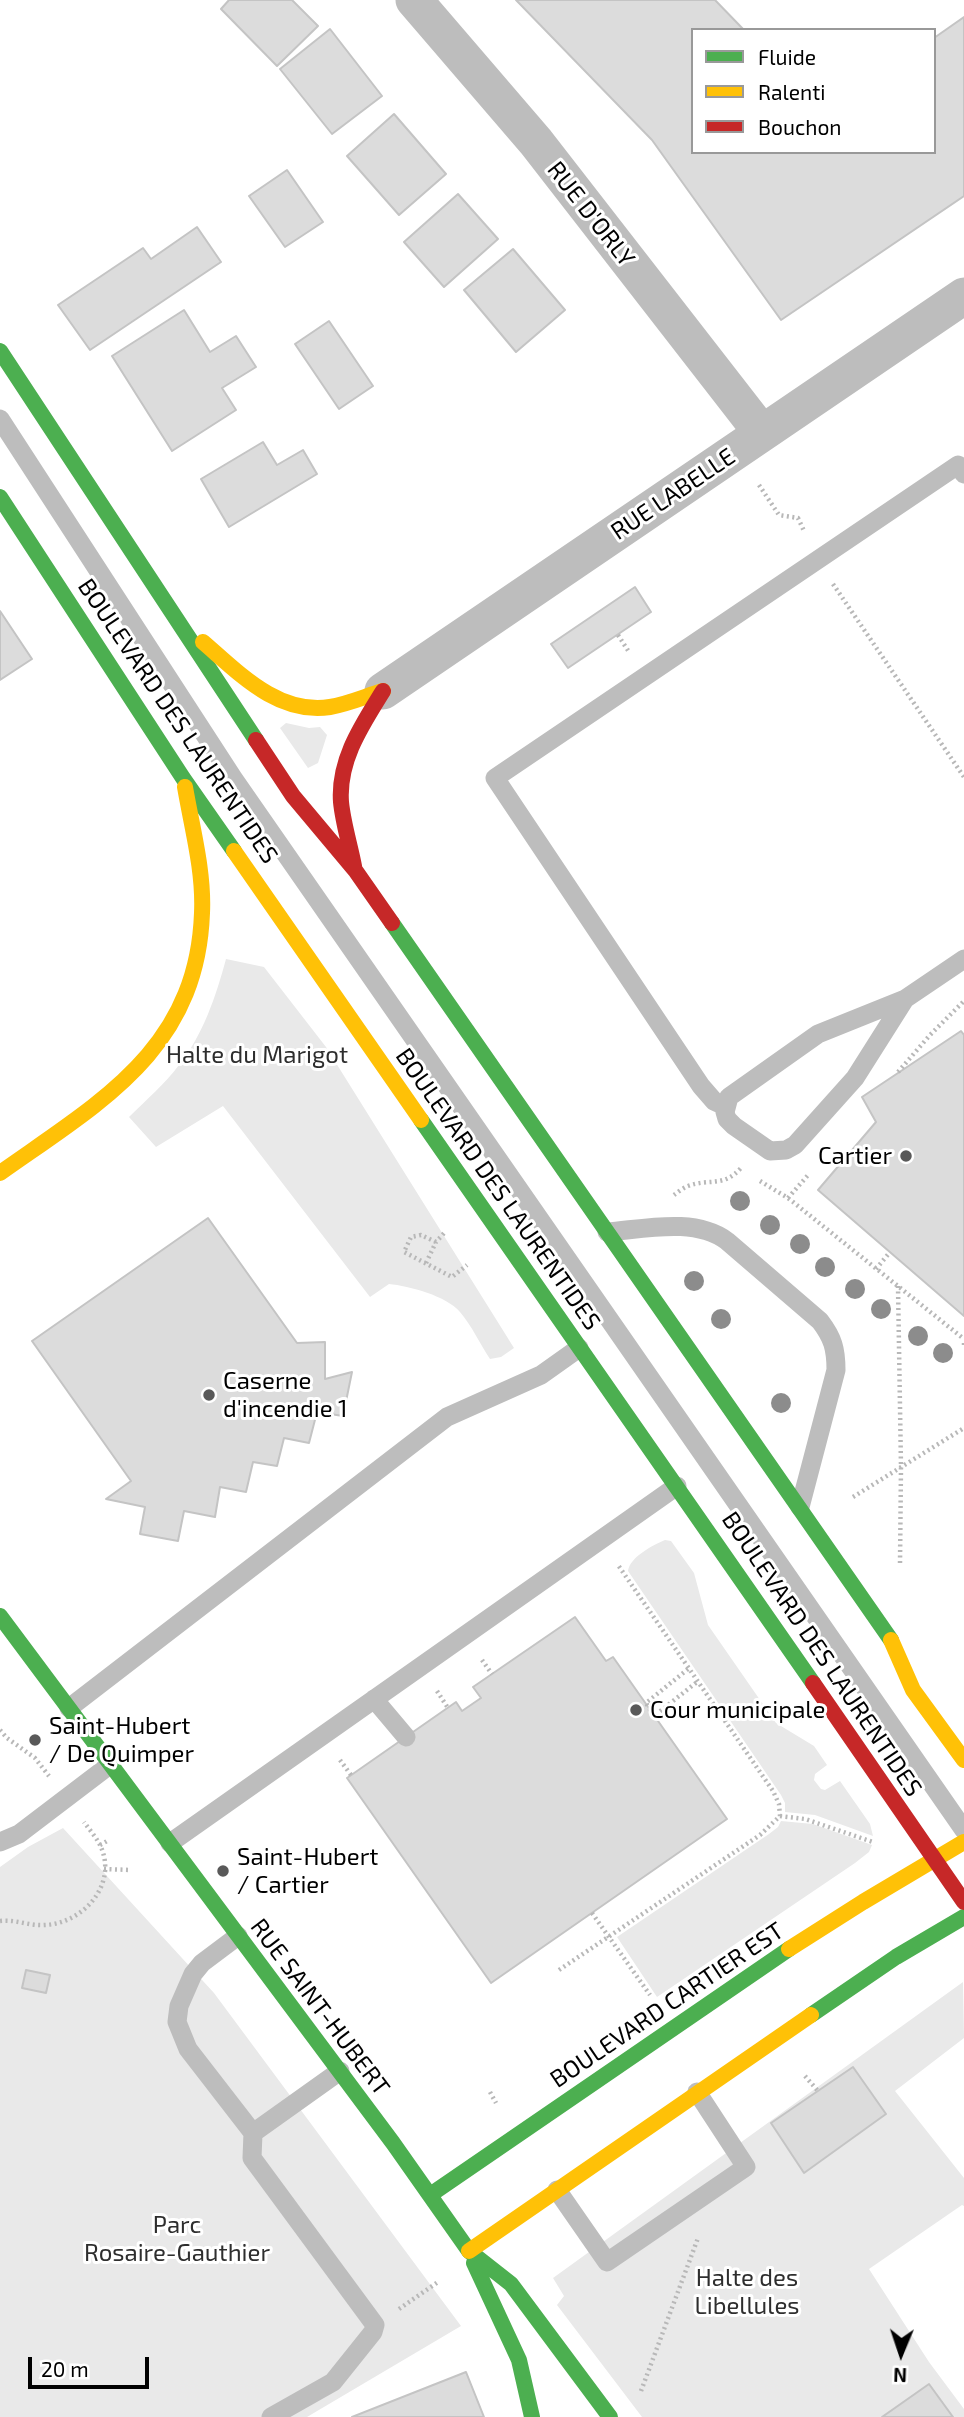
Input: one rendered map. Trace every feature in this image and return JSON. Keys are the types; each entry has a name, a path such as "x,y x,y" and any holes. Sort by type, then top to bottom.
{"main road":[{"path":"0,351 293,796 355,870 888,1634 913,1690 943,1722 964,1760"},
{"name":"BOULEVARD DES LAURENTIDES","path":"0,497 183,778 964,1902"},
{"path":"174,618 261,689 288,705 320,708 383,691"},
{"path":"355,870 341,802 342,773 352,744 383,691"},
{"path":"0,1173 100,1102 136,1072 164,1036 186,997 198,954 202,914 201,888 183,778"},
{"name":"RUE SAINT-HUBERT","path":"0,1616 340,2071 469,2251 511,2284 610,2417"},
{"name":"BOULEVARD CARTIER EST","path":"430,2195 773,1960 964,1842"},
{"path":"532,2417 519,2360 469,2251 896,1957 964,1917"}],"street":[{"name":"RUE D'ORLY","path":"414,0 536,142 762,433"},
{"name":"RUE LABELLE","path":"383,691 964,296"}],"lane":[{"name":"BOULEVARD DES LAURENTIDES","path":"0,419 233,778 964,1830"},
{"path":"725,1106 714,1101 701,1086 495,778 962,467"},
{"path":"905,999 855,1078 795,1145 777,1152 762,1147 727,1119 725,1106 736,1090 818,1034 905,999 964,959"},
{"path":"607,1232 683,1227 711,1231 748,1258 820,1321 830,1334 836,1351 836,1370 799,1508"},
{"path":"69,1708 447,1417 541,1375 579,1349"},
{"path":"170,1843 677,1486"},
{"path":"374,1699 405,1737"},
{"name":"BOULEVARD DES LAURENTIDES","path":"888,1722 943,1722"},
{"path":"0,1842 19,1834 111,1764"},
{"path":"238,1936 202,1963 192,1974 179,2006 177,2022 188,2049 253,2133 252,2158 375,2325 373,2332 333,2382 271,2417"},
{"path":"253,2133 340,2071"},
{"path":"557,2190 607,2262 746,2167 697,2092"}],"path":[{"path":"759,485 779,515 797,517 803,526"},
{"path":"828,577 964,777"},
{"path":"618,635 635,661"},
{"path":"895,1076 964,1001"},
{"path":"668,1198 690,1185 731,1178 744,1166 735,1158"},
{"path":"753,1174 762,1183 788,1198 898,1286 964,1343"},
{"path":"426,1263 436,1242 446,1231"},
{"path":"436,1242 421,1235 411,1237 404,1251 452,1277 467,1265"},
{"path":"876,1269 890,1252"},
{"path":"898,1286 900,1564"},
{"path":"853,1497 964,1429"},
{"path":"618,1565 773,1791 779,1804 780,1816"},
{"path":"482,1660 492,1674"},
{"path":"688,1669 646,1703 654,1716 697,1682"},
{"path":"437,1692 448,1708"},
{"path":"0,1730 35,1758"},
{"path":"340,1760 351,1775"},
{"path":"780,1816 804,1819 879,1845"},
{"path":"559,1970 760,1835 780,1816"},
{"path":"0,1922 9,1920 42,1925 59,1923 73,1918 96,1898 104,1869 100,1845 84,1822"},
{"path":"100,1845 109,1840"},
{"path":"104,1869 131,1870"},
{"path":"592,1913 657,2004"},
{"path":"805,2076 818,2091"},
{"path":"637,2402 699,2238"},
{"path":"375,2325 442,2280"}],"green space":[{"path":"286,723 309,728 320,727 327,735 318,763 308,768 280,728"},
{"name":"Halte du Marigot","path":"226,959 264,967 326,1047 514,1348 501,1357 490,1359 460,1312 446,1301 427,1293 389,1284 370,1297 223,1106 156,1147 129,1117 168,1079 188,1053 208,1015"},
{"path":"665,1540 671,1541 694,1573 708,1625 776,1723 814,1746 827,1765 815,1774 814,1780 825,1790 840,1781 870,1824 873,1836 815,1815 785,1812 781,1795 628,1571 637,1556"},
{"path":"781,1821 813,1824 872,1845 869,1852 855,1863 657,1997 617,1937 769,1834"},
{"name":"Parc Rosaire-Gauthier","path":"63,1828 214,1993 461,2326 307,2417 0,2417 0,1867 28,1847"},
{"name":"Halte des Libellules","path":"963,1982 964,2038 895,2091 964,2178 964,2206 869,2269 929,2362 964,2409 964,2417 642,2417 557,2305 564,2296 553,2278"}],"building":[{"path":"229,0 292,0 318,26 277,66 221,9"},
{"path":"516,0 715,0 742,28 691,28 691,154 936,154 936,37 964,17 964,196 781,320 652,140"},
{"path":"330,29 382,96 332,134 280,69"},
{"path":"394,114 446,174 399,215 347,156"},
{"path":"287,170 323,222 285,247 249,196"},
{"path":"458,194 498,239 444,287 404,242"},
{"path":"197,227 221,262 90,350 58,305 143,248 151,259"},
{"path":"513,249 565,310 516,352 464,290"},
{"path":"184,310 210,352 236,336 256,367 222,388 236,410 172,451 112,356"},
{"path":"329,321 373,386 339,409 295,344"},
{"path":"263,442 277,465 303,450 317,474 229,527 201,479"},
{"path":"635,587 651,612 568,668 551,644"},
{"path":"0,611 32,659 0,680"},
{"name":"Cartier","path":"961,1031 964,1035 964,1316 818,1190 876,1122 862,1097"},
{"name":"Caserne d'incendie 1","path":"208,1218 297,1343 325,1342 325,1379 352,1372 343,1416 317,1412 309,1443 284,1438 277,1466 253,1462 246,1492 220,1487 215,1517 184,1511 178,1541 140,1534 145,1507 106,1499 131,1481 32,1341"},
{"path":"575,1617 606,1661 613,1657 727,1819 491,1983 347,1778 456,1702 462,1711 481,1698 473,1687"},
{"path":"26,1970 50,1975 46,1993 22,1988"},
{"path":"853,2067 886,2114 804,2173 771,2123"},
{"path":"466,2372 484,2417 352,2417"},
{"path":"929,2384 953,2417 882,2417"}],"traffic: fast":[{"path":"0,351 256,740"},
{"path":"0,497 183,778 234,851"},
{"path":"392,923 891,1640"},
{"path":"421,1120 813,1683"},
{"path":"0,1616 393,2143 469,2251 511,2284 610,2417"},
{"path":"811,2015 896,1957 964,1917"},
{"path":"430,2195 789,1949"},
{"path":"474,2263 519,2360 532,2417"}],"traffic: slow":[{"path":"203,642 260,689 293,705 330,707 383,691"},
{"path":"0,1173 107,1096 137,1068 162,1037 182,1001 196,961 202,913 199,865 185,787"},
{"path":"234,851 421,1120"},
{"path":"891,1640 913,1690 964,1760"},
{"path":"789,1949 964,1842"},
{"path":"469,2251 811,2015"}],"traffic: jam":[{"path":"354,866 341,802 343,772 353,744 383,691"},
{"path":"256,740 293,796 355,870 392,923"},
{"path":"813,1683 964,1902"}],"place":[{"name":"Cartier","path":"906,1156"},
{"name":"Caserne d'incendie 1","path":"209,1395"},
{"name":"Cour municipale","path":"636,1710"},
{"name":"Saint-Hubert / De Quimper","path":"35,1740"},
{"name":"Saint-Hubert / Cartier","path":"223,1871"}]}
